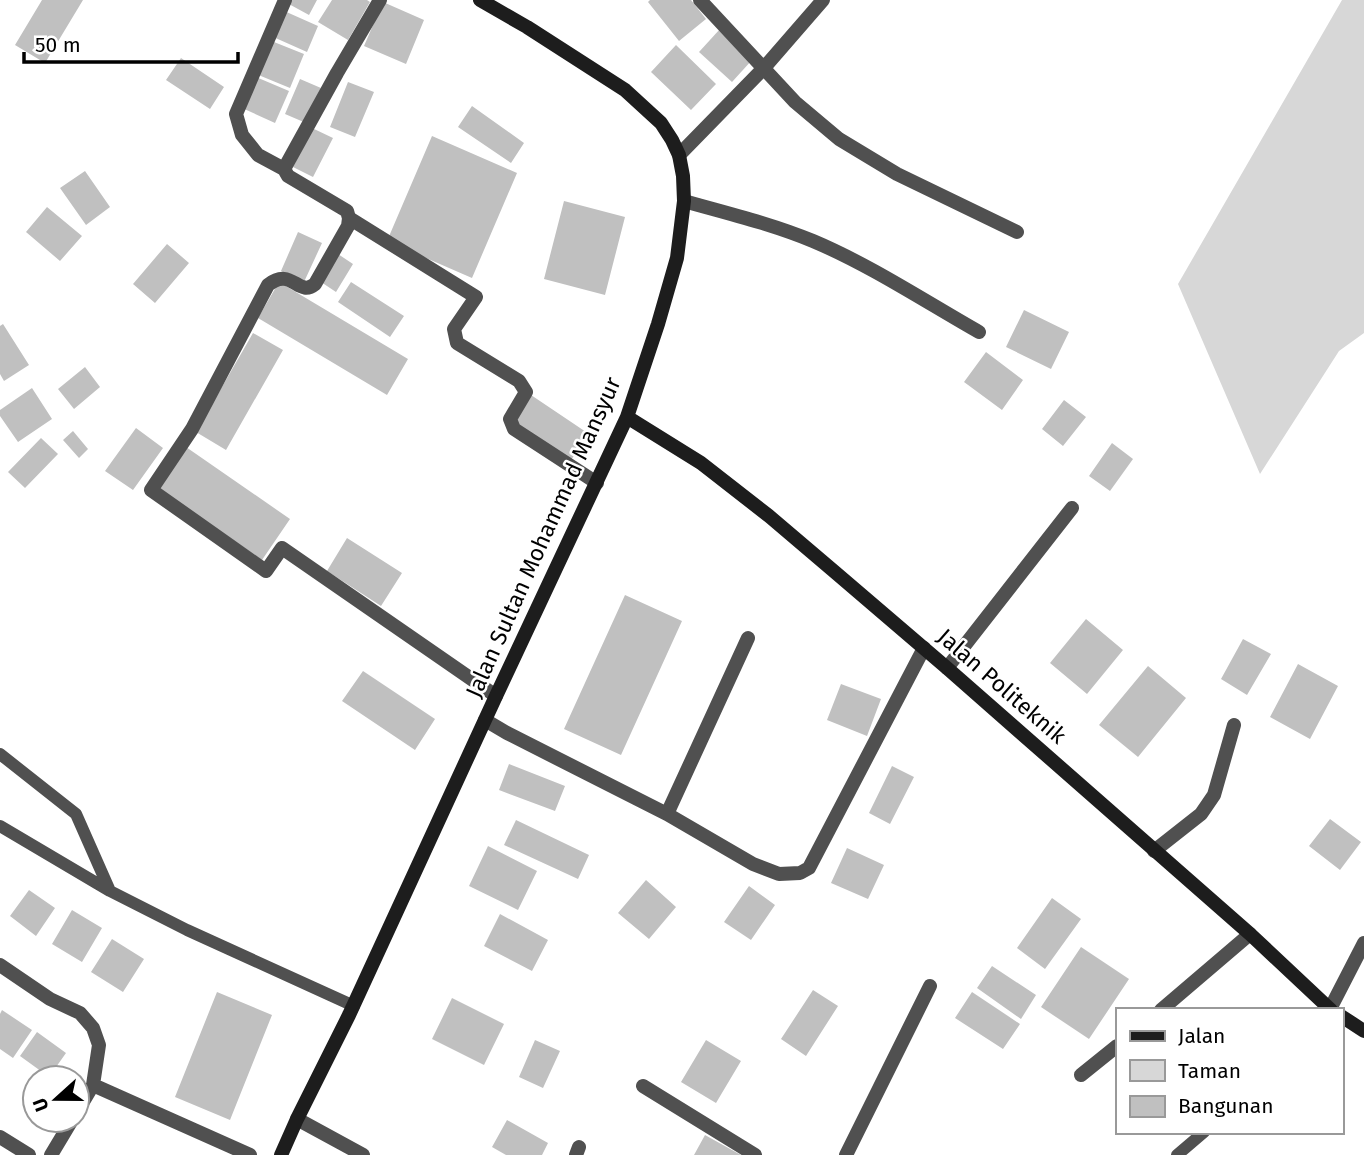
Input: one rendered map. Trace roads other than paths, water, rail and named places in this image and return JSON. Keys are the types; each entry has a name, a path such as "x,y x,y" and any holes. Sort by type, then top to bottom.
{"street":[{"path":"285,0 236,114 242,135 258,155 347,211 348,226 311,287 306,288 283,278 268,285 192,429 151,490 266,571 282,548 496,696"},
{"path":"284,169 380,0"},
{"name":"Jalan Sultan Mohammad Mansyur","path":"281,1155 354,1006 628,417 677,258 684,201 683,176 679,155 661,123 625,90 480,0"},
{"path":"700,0 795,102 839,139 897,174 1017,232"},
{"path":"679,155 764,68 823,0"},
{"path":"684,201 740,216 813,241 979,332"},
{"path":"349,218 476,298 454,329 457,343 519,381 526,392 510,419 514,429 597,483"},
{"name":"Jalan Politeknik","path":"628,417 701,463 769,516 1251,934 1328,1008"},
{"path":"947,668 1072,508"},
{"path":"667,814 748,638"},
{"path":"485,720 667,814 753,864 779,874 792,875 809,868 924,648"},
{"path":"1154,851 1201,814 1214,795 1234,725"},
{"path":"1163,1008 1251,934"},
{"path":"1331,1008 1364,943"},
{"path":"0,965 50,999 80,1013 93,1028 99,1045 91,1088"},
{"path":"846,1155 930,986"},
{"path":"1343,1017 1364,1031"},
{"path":"1081,1075 1116,1047"},
{"path":"93,1085 250,1155"},
{"path":"643,1086 755,1155"},
{"path":"297,1119 363,1155"},
{"path":"51,1155 64,1134"},
{"path":"0,1137 29,1155"}],"lane":[{"path":"0,754 76,814 110,891"},
{"path":"0,826 110,891 187,930 354,1006"},
{"path":"1177,1155 1201,1134"}]}
